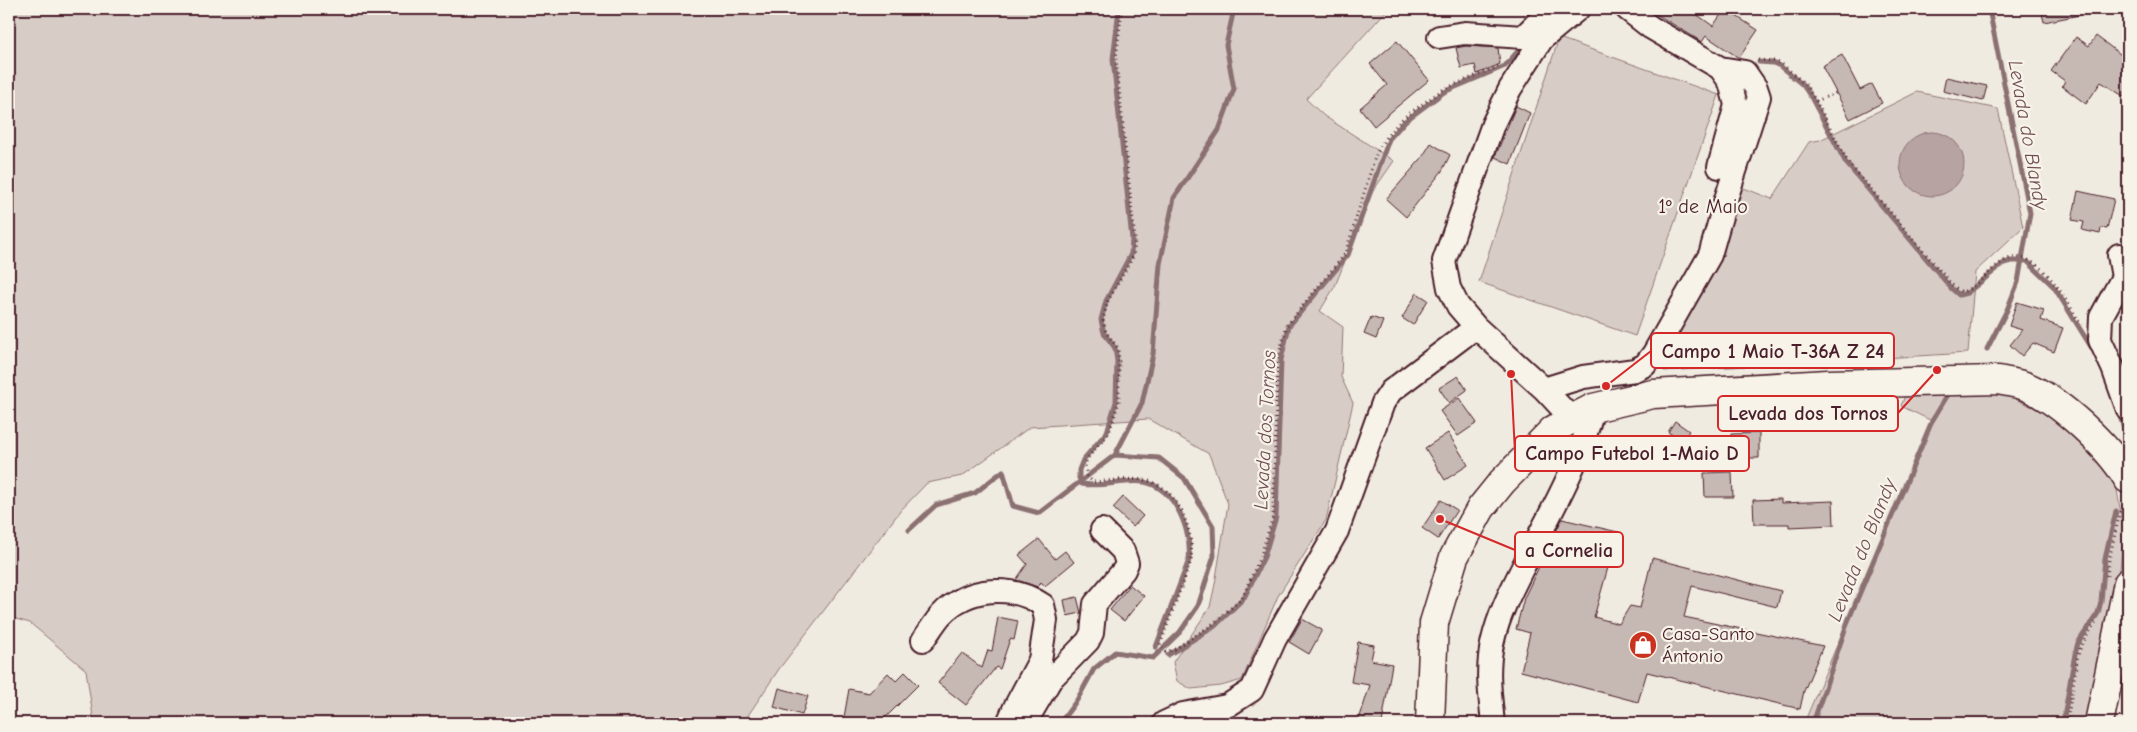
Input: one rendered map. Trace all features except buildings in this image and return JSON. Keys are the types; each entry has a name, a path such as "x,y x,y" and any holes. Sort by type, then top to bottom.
{"main road":[{"path":"1430,723 1434,623 1454,557 1481,508 1502,482 1553,430 1582,413 1653,394 1828,384 1998,380 2023,385 2043,395 2061,408 2091,434 2122,469 2128,479"},
{"path":"2099,723 2117,583"}],"street":[{"path":"1439,37 1465,33 1523,37 1551,9"},
{"path":"1492,723 1488,677 1492,641 1502,609 1578,458 1588,431 1582,413 1544,389 1476,327 1458,306 1449,288 1444,261 1493,124 1510,89 1542,39 1578,9"},
{"path":"1544,389 1583,377 1635,370 1645,365 1654,353 1710,255 1759,97 1756,88 1745,72 1720,68 1650,27 1627,9"},
{"path":"1719,167 1736,105 1730,82 1720,68"},
{"path":"2119,255 2123,277 2101,317 2100,340 2113,368 2128,410"},
{"path":"1164,723 1183,714 1227,706 1252,690 1276,639 1337,531 1384,403 1391,391 1476,327"},
{"path":"1024,723 1051,679 1088,641 1092,633 1095,604 1124,570 1127,563 1123,551 1102,530"},
{"path":"922,640 942,614 965,598 984,591 1010,592 1029,596 1043,605 1046,620 1040,660 1008,723"}],"path":[{"path":"1122,9 1116,59 1135,239 1134,254 1108,301 1104,320 1106,332 1118,348 1120,360 1119,402 1110,433 1087,459 1085,465 1087,476 1093,482 1145,480 1164,490 1182,510 1189,533 1192,551 1191,561 1160,645 1165,652 1176,649 1214,623 1242,598 1254,572 1273,516 1277,361 1287,325 1345,254 1376,154 1386,136 1403,118 1442,90 1495,69 1505,63"},
{"path":"1759,60 1774,61 1790,69 1805,84 1848,162 1960,292 1966,291 2003,261 2022,258 2035,263 2057,285 2088,336 2100,340"},
{"path":"1816,102 1836,93"},
{"path":"2117,583 2109,560 2120,512 2128,508"},
{"path":"2067,723 2078,655 2082,644 2101,614"}],"shaded area":[{"path":"9,9 1388,9 1306,99 1324,116 1394,161 1373,191 1335,286 1320,311 1343,327 1341,377 1353,403 1326,520 1278,596 1242,680 1221,686 1191,689 1177,681 1173,662 1210,607 1228,504 1209,454 1148,419 1030,427 962,476 927,483 901,510 779,669 743,723 94,723 86,670 30,623 9,617"},
{"path":"1559,38 1719,95 1635,336 1479,282"},
{"path":"1917,92 1998,109 2023,227 1975,272 1968,353 1664,371 1658,359 1736,185 1772,199 1809,142 1820,140"},
{"path":"1932,132 1950,137 1955,141 1959,146 1964,164 1959,182 1955,187 1950,191 1932,196 1914,191 1909,187 1905,182 1900,164 1905,146 1909,141 1914,137"},
{"path":"1908,388 2002,393 2048,414 2113,466 2124,532 2116,605 2090,723 1804,723 1932,421 1901,406"}],"waterway":[{"name":"Levada dos Tornos","path":"1079,478 1079,470 1083,460 1107,432 1116,402 1117,361 1115,348 1104,333 1101,320 1106,301 1131,254 1132,239 1113,59 1119,9"},
{"path":"909,530 936,505 975,493 1003,471 1013,506 1039,513 1115,455 1142,403 1153,354 1160,264 1174,198 1219,130 1234,89 1226,45 1234,9"},
{"name":"Levada do Blandy","path":"1987,349 2007,310 2018,282 2030,213 1989,9"},
{"name":"Levada dos Tornos","path":"1168,655 1215,626 1244,598 1264,557 1276,517 1281,360 1289,326 1348,255 1389,139 1405,121 1444,92 1505,66 1525,43"},
{"name":"Levada dos Tornos","path":"1759,62 1773,63 1780,66 1803,85 1846,163 1951,288 1959,295 1967,293 2004,263 2024,261"},
{"name":"Levada dos Tornos","path":"2028,262 2054,287 2093,350"},
{"name":"Levada do Blandy","path":"1813,723 1848,621 1932,421 1949,393"},
{"name":"Levada dos Tornos","path":"2119,414 2128,439"},
{"path":"1060,723 1077,700 1094,669 1115,652 1153,658 1180,632 1198,606 1214,556 1213,526 1184,478 1159,458 1115,455"},
{"name":"Levada dos Tornos","path":"1082,484 1144,482 1155,486 1165,493 1180,513 1188,537 1189,560 1156,647"},
{"name":"Levada dos Tornos","path":"2063,723 2078,643 2098,613 2105,559 2116,511"}],"place":[{"name":"Levada dos Tornos","path":"1937,370"},
{"name":"Campo Futebol 1-Maio D","path":"1511,374"},
{"name":"Campo 1 Maio T-36A Z 24","path":"1606,386"},
{"name":"a Cornelia","path":"1440,519"},
{"name":"Casa-Santo Ántonio","path":"1643,645"}],"district":[{"name":"1º de Maio","path":"1703,206"}]}
